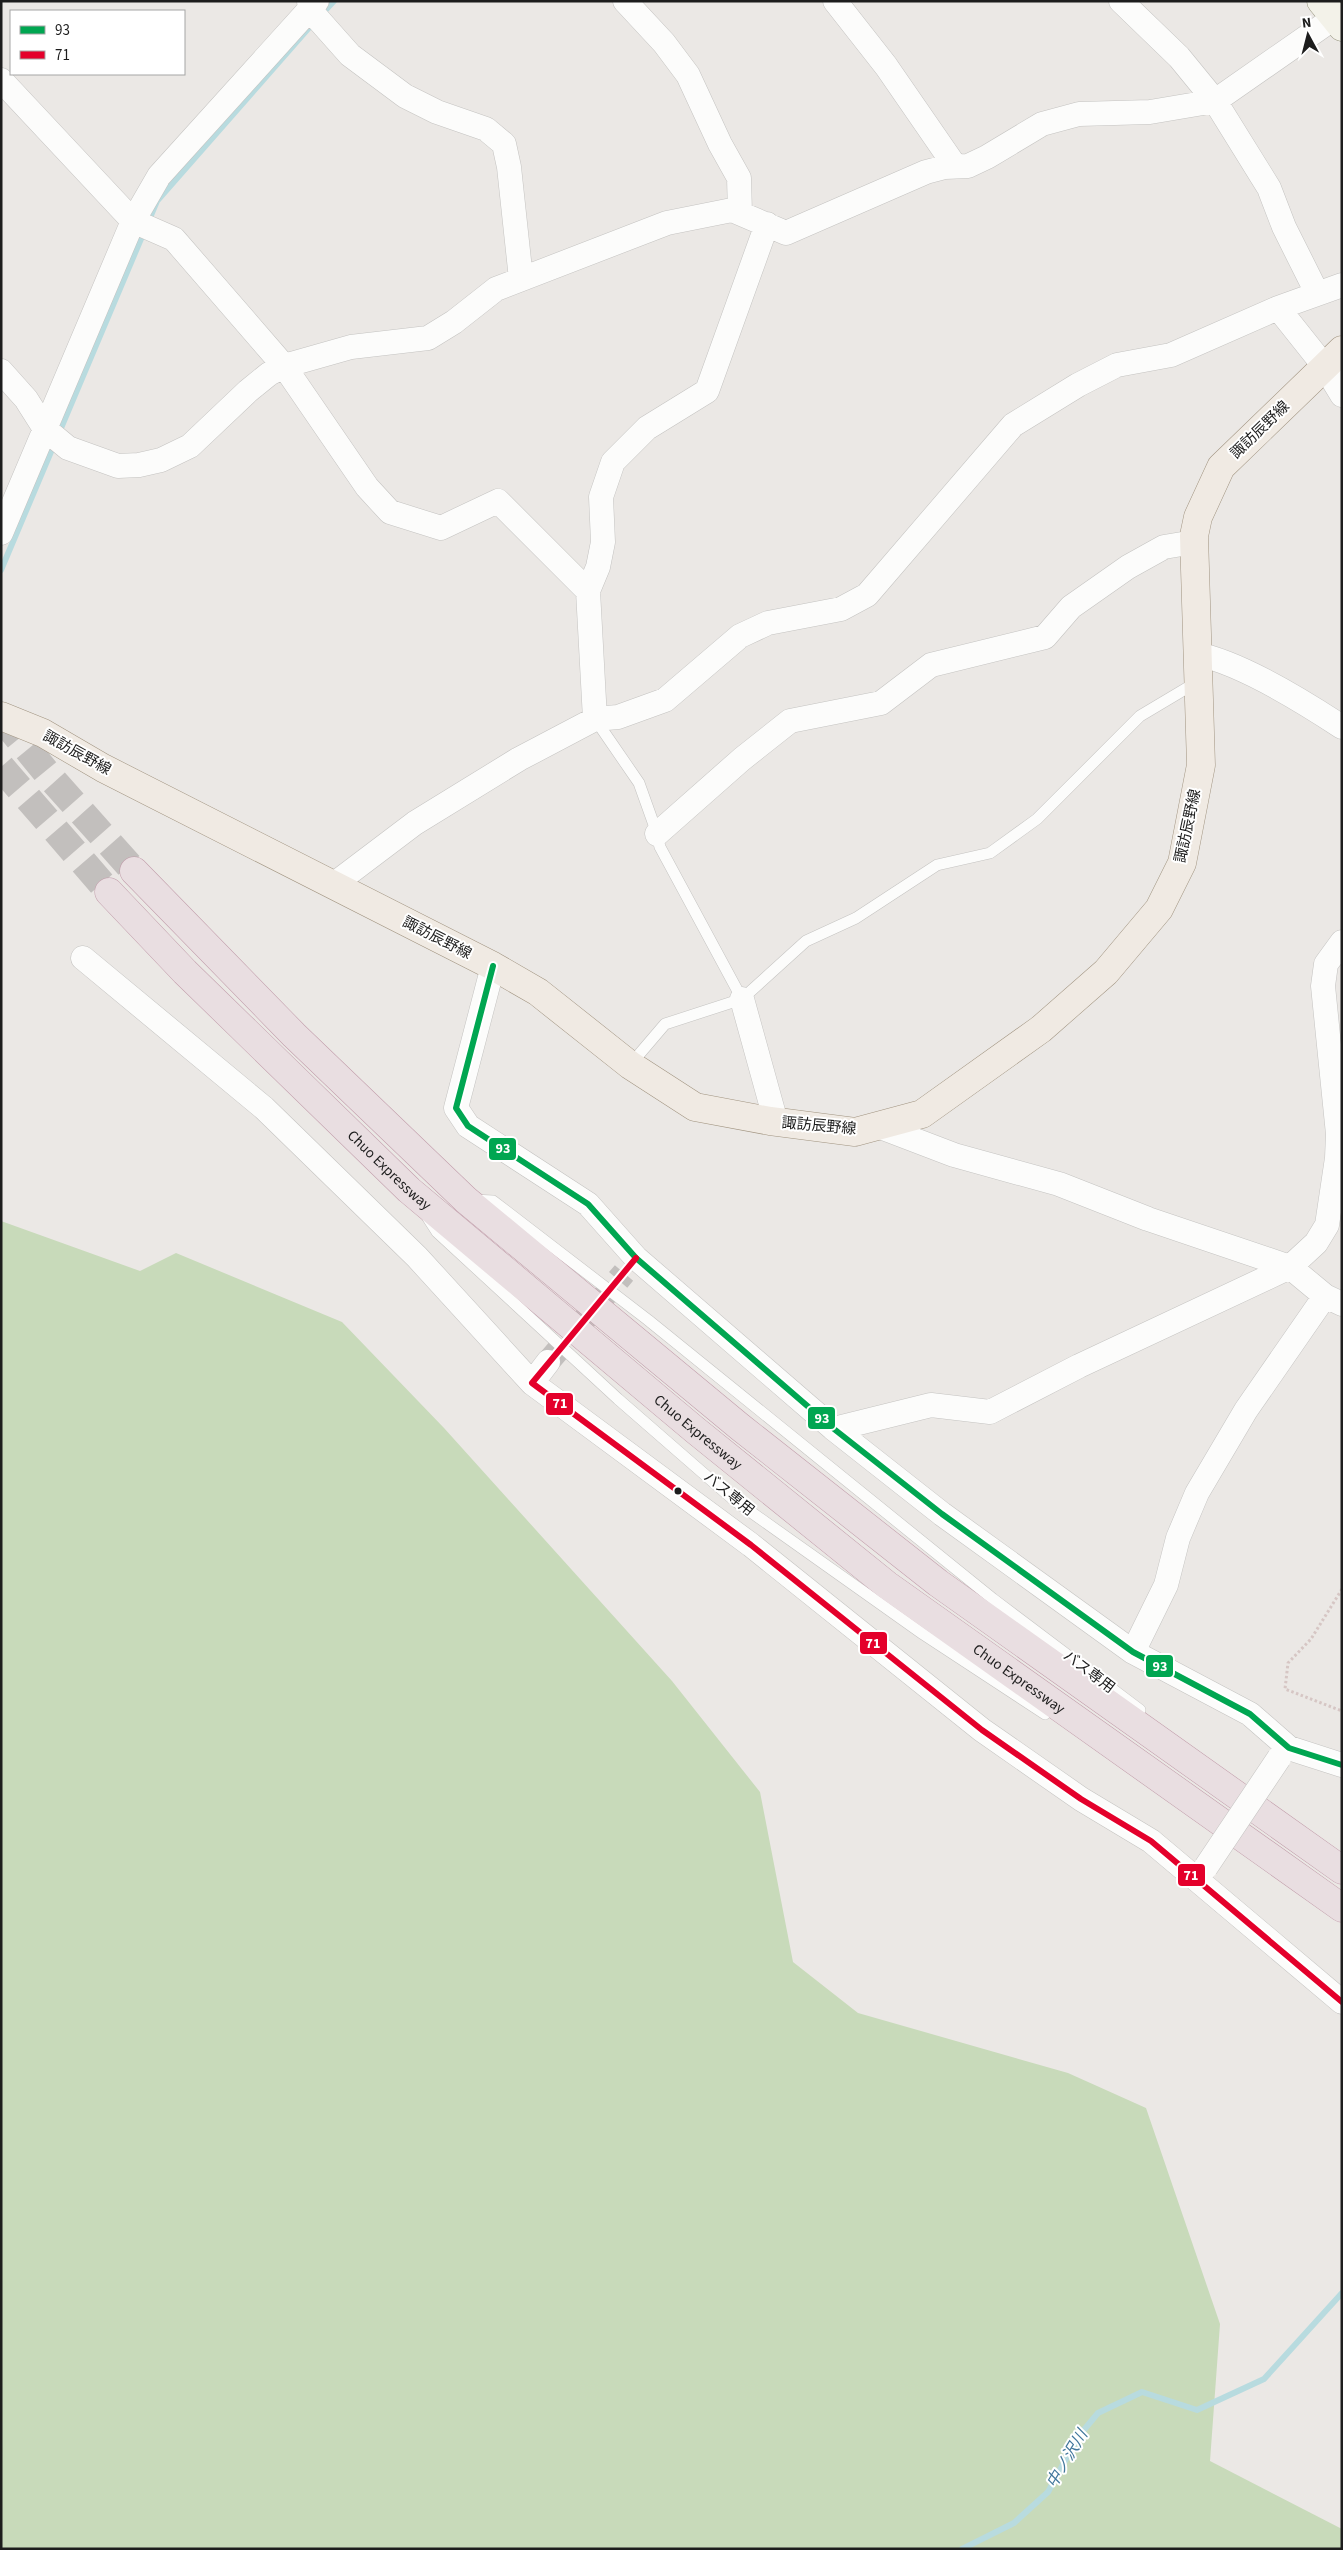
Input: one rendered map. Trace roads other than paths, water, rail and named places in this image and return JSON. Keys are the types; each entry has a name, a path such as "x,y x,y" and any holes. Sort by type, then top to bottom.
{"highway":[{"name":"Chuo Expressway","path":"134,871 294,1035 466,1200 740,1427 938,1583 1342,1870"},
{"name":"Chuo Expressway","path":"109,892 185,972 409,1190 695,1430 886,1585 1342,1908"}],"main road":[{"name":"諏訪辰野線","path":"1,716 43,733 103,768 492,966 538,992 630,1065 695,1107 776,1122 855,1132 878,1126 922,1114 1041,1029 1106,972 1158,909 1182,862 1201,766 1194,542 1198,517 1221,467 1333,359"}],"street":[{"path":"625,1 664,43 688,75 720,144 739,178 740,213"},
{"path":"836,1 886,66 955,166"},
{"path":"1121,1 1180,57 1215,101 1270,188 1284,227 1317,293"},
{"path":"1,533 133,221 159,176 312,4 350,55 405,96 437,112 486,129 504,144 509,167 521,279"},
{"path":"1,371 26,399 44,429 68,448 118,466 139,465 161,460 190,446 248,391 269,374 284,366 351,347 428,338 454,322 496,289 667,223 732,210 786,232 926,172 955,166 968,166 987,157 1042,124 1080,114 1150,112 1215,101 1332,15"},
{"path":"1,80 133,221 174,239 284,366 367,486 390,512 441,528 498,501 588,591"},
{"path":"595,720 588,591 598,567 602,542 601,497 613,462 647,428 707,391 767,224"},
{"path":"333,885 415,823 519,760 595,720 618,717 665,700 740,636 768,623 841,609 867,595 1013,425 1078,385 1117,365 1171,355 1278,308 1342,285"},
{"path":"1278,308 1333,359 1342,395"},
{"path":"657,834 742,759 790,721 881,703 931,665 1045,637 1071,607 1128,567 1164,547 1194,542"},
{"path":"1196,654 1218,658 1311,707 1342,727"},
{"path":"834,1429 931,1405 990,1412 1079,1366 1290,1267 1316,1244 1327,1225 1338,1134 1323,986 1326,964 1342,942"},
{"path":"83,958 264,1108 416,1257 532,1383 751,1546 982,1730 1081,1799 1202,1873 1342,2002"},
{"path":"492,966 456,1108 468,1126 588,1204 630,1265 942,1514 1133,1652 1250,1714 1284,1753 1342,1765"},
{"path":"742,999 776,1122"},
{"path":"878,1126 954,1155 1059,1184 1148,1219 1290,1267 1333,1300 1246,1410 1197,1493 1178,1538 1166,1585 1133,1652"},
{"path":"532,1383 548,1362"},
{"path":"1202,1873 1284,1753"}],"lane":[{"path":"630,1065 665,1024 742,999 806,941 856,918 937,865 990,853 1038,819 1140,716 1197,682"},
{"path":"595,720 639,783 660,847 742,999"},
{"name":"バス専用","path":"409,1190 437,1232 618,1399 734,1500 923,1634 1053,1718"},
{"path":"1069,1729 1097,1734"}],"waterway":[{"path":"321,15 334,1"},
{"path":"1,570 157,201 314,22"},
{"name":"中ノ沢川","path":"962,2549 1014,2523 1048,2492 1078,2437 1098,2413 1142,2392 1197,2410 1264,2379 1342,2293"}],"tunnel":[{"path":"1,717 51,778 134,871"},
{"path":"1,767 109,892"},
{"path":"548,1362 624,1273"}]}
